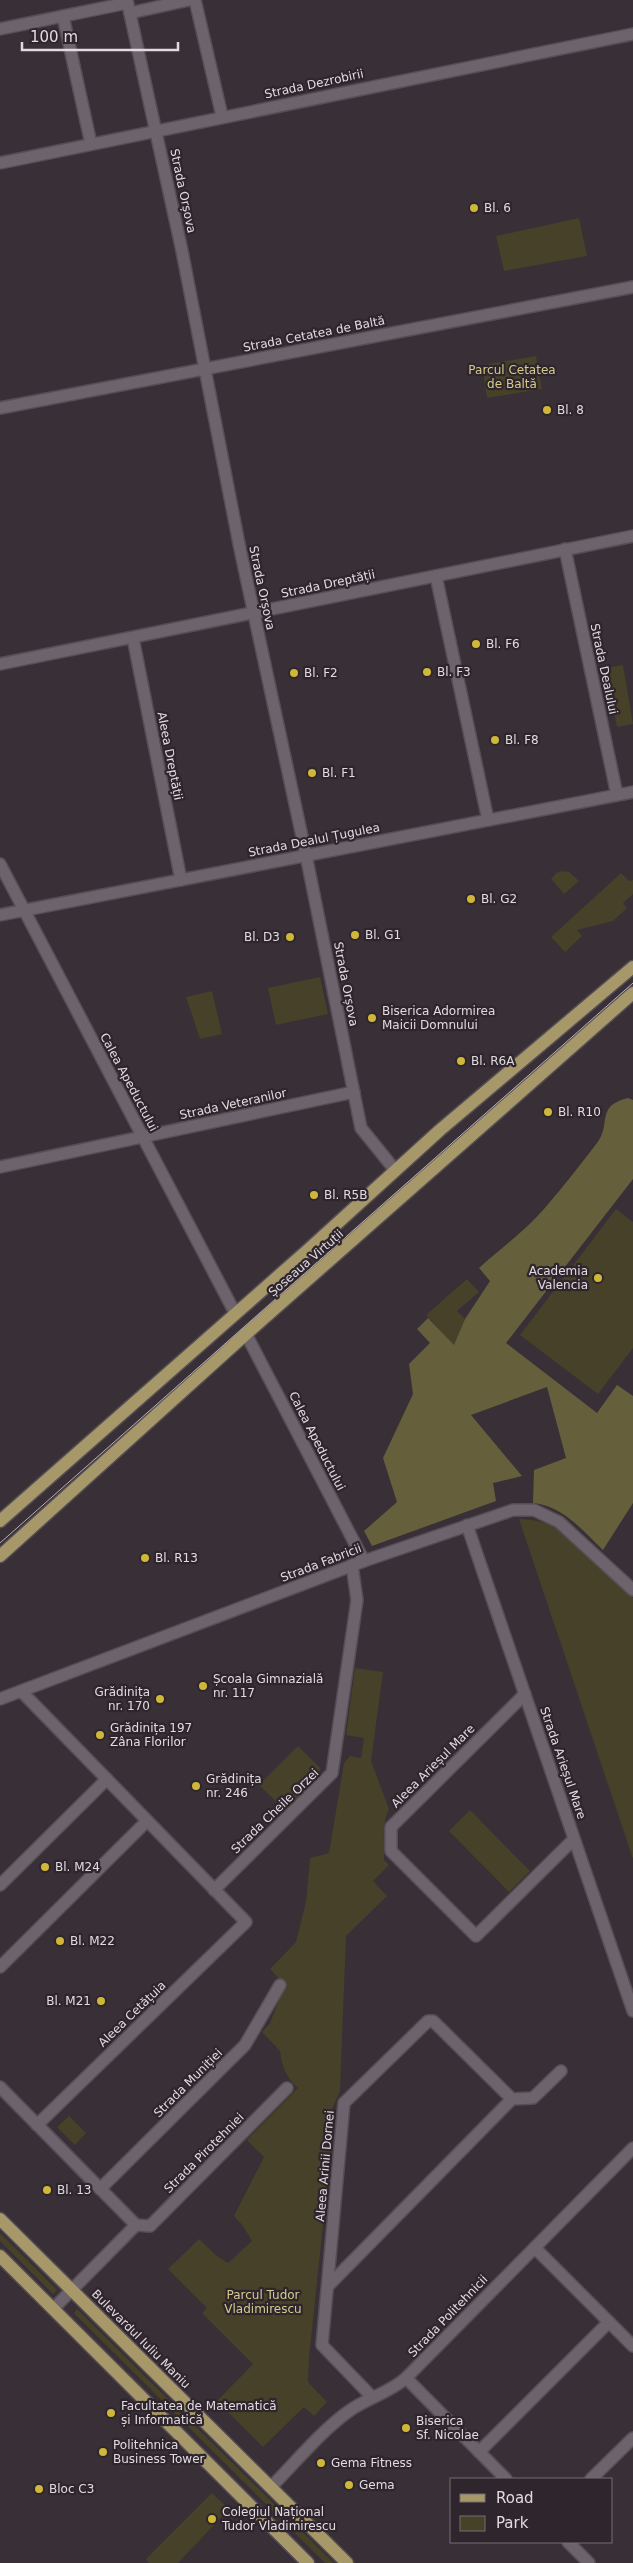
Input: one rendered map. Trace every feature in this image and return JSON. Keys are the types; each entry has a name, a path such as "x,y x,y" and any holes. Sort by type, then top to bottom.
{"main road":[{"name":"Șoseaua Virtuții","path":"0,1521 395,1170 633,966"},
{"name":"Șoseaua Virtuții","path":"0,1556 246,1334 633,993"},
{"name":"Bulevardul Iuliu Maniu","path":"0,2218 347,2563"},
{"path":"0,2256 308,2563"}],"street":[{"path":"0,29 128,5 188,0 222,116"},
{"name":"Strada Orșova","path":"128,5 206,368 253,613 306,856 362,1132 395,1170"},
{"path":"63,16 91,144"},
{"name":"Strada Dezrobirii","path":"0,163 222,116 633,34"},
{"name":"Strada Cetatea de Baltă","path":"0,408 633,287"},
{"name":"Strada Dreptății","path":"0,664 633,536"},
{"name":"Strada Dealului","path":"565,550 617,795"},
{"path":"436,576 488,820"},
{"name":"Aleea Dreptății","path":"133,638 181,880"},
{"name":"Strada Dealul Țugulea","path":"0,915 633,792"},
{"name":"Calea Apeductului","path":"0,864 235,1313"},
{"name":"Strada Veteranilor","path":"0,1167 354,1092"},
{"name":"Calea Apeductului","path":"246,1334 364,1561"},
{"name":"Strada Fabricii","path":"0,1698 352,1565 514,1510 542,1512 566,1527 633,1590"},
{"name":"Strada Arieșul Mare","path":"468,1525 633,2011"},
{"name":"Strada Cheile Orzei","path":"214,1890 332,1773 357,1600 352,1565"},
{"path":"21,1691 214,1890"},
{"name":"Aleea Arieșul Mare","path":"525,1694 391,1827 391,1851 476,1936 574,1839"},
{"path":"0,1885 106,1779"},
{"path":"0,1967 147,1821"},
{"name":"Aleea Cetățuia","path":"37,2125 246,1922 214,1890"},
{"name":"Strada Muniției","path":"100,2189 245,2045 280,1985"},
{"name":"Aleea Arinii Dornei","path":"372,2397 322,2345 344,2103 428,2021 433,2021 512,2099"},
{"path":"328,2286 512,2099 533,2098 561,2071"},
{"path":"0,2088 136,2225 53,2309"},
{"name":"Strada Pirotehniei","path":"136,2225 150,2226 287,2088"},
{"name":"Strada Politehnicii","path":"271,2487 342,2417 372,2397 392,2390 406,2378 633,2148"},
{"path":"535,2248 633,2346"},
{"path":"479,2452 609,2322"},
{"path":"406,2378 505,2478"},
{"path":"592,2478 633,2438"},
{"path":"569,2543 589,2563"}],"green space":[{"path":"579,218 587,256 504,271 496,236"},
{"name":"Parcul Cetatea de Baltă","path":"536,356 542,389 487,398 482,365"},
{"path":"623,665 633,724 617,727 605,668"},
{"path":"562,871 569,872 579,881 564,894 551,879 556,873"},
{"path":"621,873 629,881 633,880 633,894 623,903 627,908 613,921 577,930 582,936 565,952 551,937"},
{"path":"320,977 328,1014 276,1025 268,988"},
{"path":"212,991 222,1034 200,1039 186,997"},
{"name":"Academia Valencia","path":"616,1209 633,1222 633,1348 598,1394 520,1335"},
{"path":"467,1279 479,1292 457,1311 465,1319 454,1346 426,1315"},
{"path":"519,1519 539,1521 558,1529 633,1598 633,1859"},
{"name":"Parcul Tudor Vladimirescu","path":"355,1668 383,1672 371,1761 389,1809 385,1821 384,1860 389,1865 373,1881 387,1896 346,1936 340,2091 332,2109 335,2110 308,2382 327,2402 314,2416 304,2407 263,2447 217,2401 253,2364 202,2313 207,2308 168,2269 199,2239 217,2256 228,2263 252,2241 234,2216 264,2157 247,2140 298,2088 285,2071 280,2051 262,2032 270,2023 285,1985 270,1969 296,1942 306,1902 310,1858 329,1853 344,1763 350,1756 361,1758 364,1738 346,1735"},
{"path":"298,1746 320,1768 319,1778 286,1811 259,1785"},
{"path":"470,1810 530,1871 509,1892 449,1831"},
{"path":"69,2116 86,2133 75,2145 57,2127"},
{"path":"0,2233 57,2290 53,2294 0,2241"},
{"path":"77,2309 334,2563 325,2563 74,2313"},
{"path":"212,2493 229,2509 178,2563 149,2563 146,2559"}],"shaded area":[{"path":"628,1098 633,1100 633,1179 506,1343 597,1413 617,1385 633,1396 633,1503 603,1550 580,1527 563,1514 544,1505 533,1503 534,1470 566,1458 547,1387 471,1415 522,1476 493,1483 496,1501 372,1546 364,1531 397,1502 383,1458 413,1394 409,1364 430,1343 417,1329 428,1318 454,1345 465,1319 490,1281 479,1268 537,1217 597,1143 604,1129 606,1116 611,1106 618,1101"}],"tram line":[{"path":"0,1543 633,983"}],"place":[{"name":"Bl. 6","path":"474,208"},
{"name":"Bl. 8","path":"547,410"},
{"name":"Bl. F6","path":"476,644"},
{"name":"Bl. F3","path":"427,672"},
{"name":"Bl. F2","path":"294,673"},
{"name":"Bl. F8","path":"495,740"},
{"name":"Bl. F1","path":"312,773"},
{"name":"Bl. G2","path":"471,899"},
{"name":"Bl. G1","path":"355,935"},
{"name":"Bl. D3","path":"290,937"},
{"name":"Biserica Adormirea Maicii Domnului","path":"372,1018"},
{"name":"Bl. R6A","path":"461,1061"},
{"name":"Bl. R10","path":"548,1112"},
{"name":"Bl. R5B","path":"314,1195"},
{"name":"Academia Valencia","path":"598,1278"},
{"name":"Bl. R13","path":"145,1558"},
{"name":"Școala Gimnazială nr. 117","path":"203,1686"},
{"name":"Grădinița nr. 170","path":"160,1699"},
{"name":"Grădinița 197 Zâna Florilor","path":"100,1735"},
{"name":"Grădinița nr. 246","path":"196,1786"},
{"name":"Bl. M24","path":"45,1867"},
{"name":"Bl. M22","path":"60,1941"},
{"name":"Bl. M21","path":"101,2001"},
{"name":"Bl. 13","path":"47,2190"},
{"name":"Facultatea de Matematică și Informatică","path":"111,2413"},
{"name":"Biserica Sf. Nicolae","path":"406,2428"},
{"name":"Politehnica Business Tower","path":"103,2452"},
{"name":"Gema Fitness","path":"321,2463"},
{"name":"Gema","path":"349,2485"},
{"name":"Bloc C3","path":"39,2489"},
{"name":"Colegiul Național Tudor Vladimirescu","path":"212,2519"}]}
